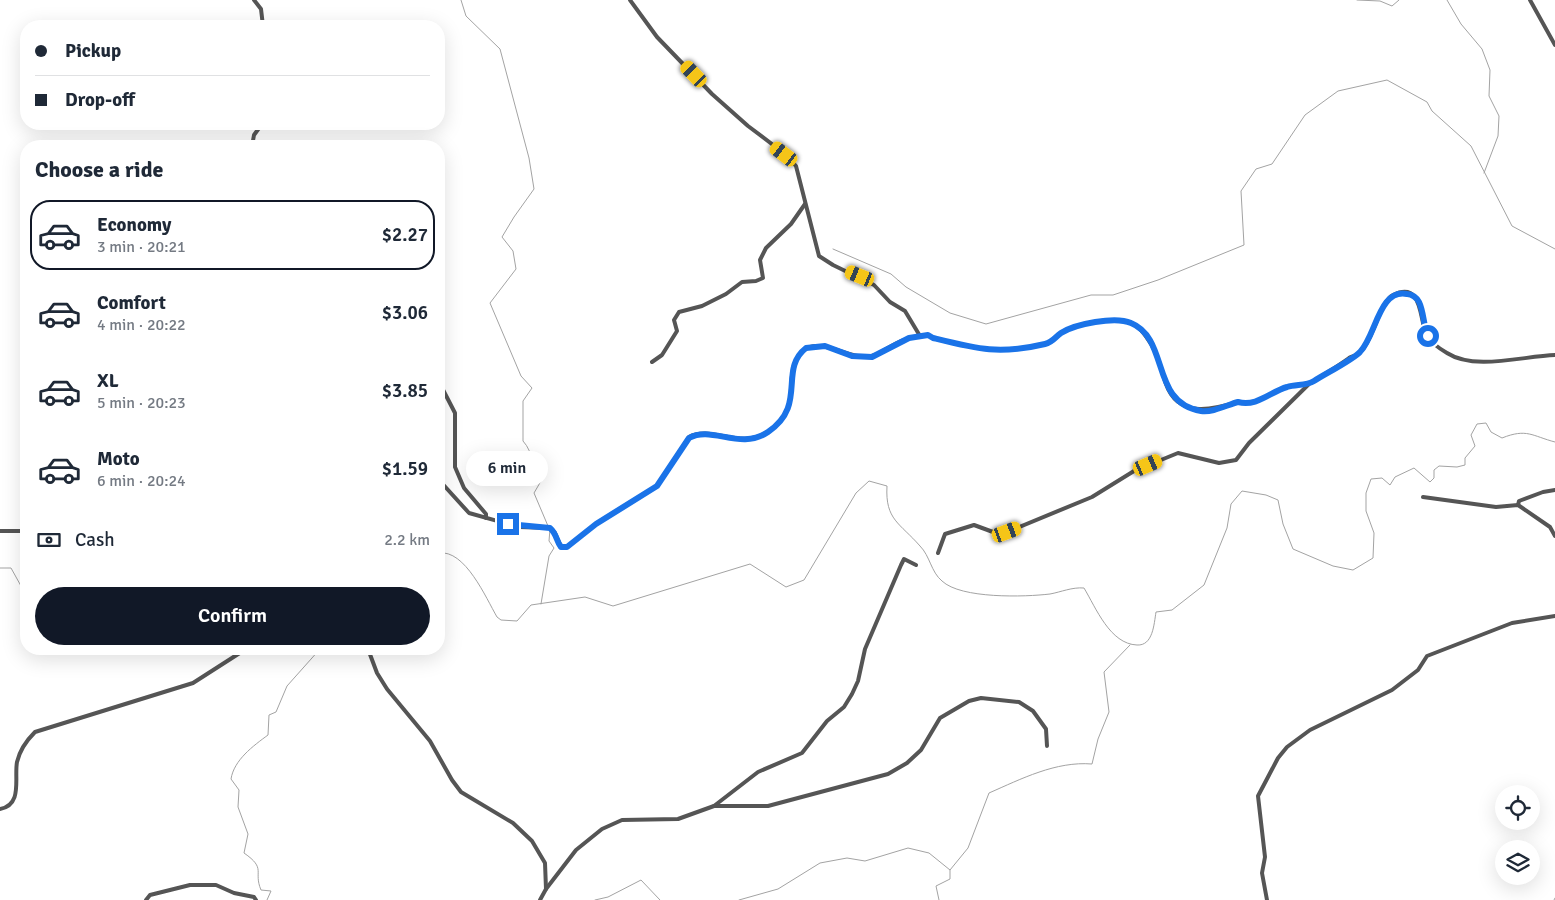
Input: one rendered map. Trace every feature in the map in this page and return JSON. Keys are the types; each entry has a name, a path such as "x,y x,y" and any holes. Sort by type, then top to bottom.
{"street":[{"path":"254,0 260,9 262,20"},
{"path":"630,0 657,37 712,94 796,166 819,256 832,265 874,285 890,302 904,311 920,336"},
{"path":"1530,0 1555,45"},
{"path":"652,362 662,354 676,331 674,320 678,312 693,309 726,294 742,282 756,281 763,278 760,260 766,248 783,234 805,204"},
{"path":"938,553 946,534 974,525 993,532 1007,532 1092,497 1134,471 1178,453 1219,463 1236,460 1249,443 1309,384 1359,354 1380,317 1385,302 1398,293 1407,294 1417,299 1428,336 1437,346 1454,357 1485,362 1555,356"},
{"path":"445,487 465,509 486,518 519,526 550,528 555,533 561,547 567,547 596,524 657,486 689,438 706,435 740,440 761,436 769,432 786,414 790,406 793,370 798,357 806,348 825,346 852,356 872,357 895,344 928,335 933,338 991,351 1047,344 1061,333 1096,321 1118,320 1130,322 1136,326 1151,344 1170,393 1188,406 1202,411 1238,402 1243,404 1264,399 1285,387 1309,384"},
{"path":"445,394 455,413 455,467 464,488 486,514 486,518"},
{"path":"1518,505 1519,501 1555,490"},
{"path":"1423,497 1496,507 1518,505 1550,527 1555,536"},
{"path":"0,531 20,531"},
{"path":"714,806 758,772 802,753 827,721 844,707 858,680 862,659 900,565 904,559 916,565"},
{"path":"1267,900 1262,873 1265,857 1258,796 1278,758 1287,747 1310,730 1392,690 1418,670 1427,656 1512,623 1555,616"},
{"path":"0,809 5,808 16,796 19,754 26,741 35,732 194,682 237,655"},
{"path":"370,655 377,673 387,689 430,741 461,792 513,823 532,841 545,863 546,889"},
{"path":"540,900 546,889 576,850 602,829 622,820 678,818 714,806 768,806 888,774 907,763 921,750 940,718 968,701 980,698 1019,702 1033,711 1046,729 1047,746"},
{"path":"146,900 150,895 190,884 216,884 234,893 254,897 256,900"}],"waterway":[{"path":"461,0 466,16 500,49 529,158 534,189 502,237 513,251 516,269 490,303 521,376 532,388 523,401 523,441 529,450 541,481 534,493 548,526"},
{"path":"1357,0 1380,1 1392,6 1399,0"},
{"path":"1447,0 1461,24 1482,49 1490,70 1489,96 1499,116 1498,136 1484,173"},
{"path":"833,249 891,274 906,287 950,313 986,324 1091,295 1113,295 1158,280 1244,245 1241,191 1256,169 1272,164 1305,115 1338,91 1387,80 1427,102 1432,111 1471,146 1512,226 1555,249"},
{"path":"445,554 449,554 466,566 481,587 497,617 501,620 517,621 531,605 585,597 613,606 750,564 786,587 804,580 856,493 869,481 887,486 888,506 891,514 926,554 938,577 951,587 978,594 1010,596 1050,594 1084,588 1099,615 1112,632 1127,643 1137,645 1146,642 1150,638 1156,612 1172,610 1204,585 1227,528 1231,504 1242,491 1266,495 1278,500 1283,524 1293,549 1333,566 1353,570 1373,558 1374,533 1366,511 1366,493 1371,479 1382,478 1390,485 1395,477 1414,468 1430,482 1434,478 1434,470 1439,466 1457,467 1465,465 1465,458 1475,446 1471,435 1477,424 1486,423 1491,432 1502,438 1524,433 1555,442"},
{"path":"541,604 549,556 554,548 549,541 550,529"},
{"path":"0,568 11,568 20,584"},
{"path":"739,900 778,889 820,863 847,858 865,861 908,848 929,853 950,870 968,848 989,793 1052,768 1065,765 1092,764 1098,739 1109,712 1104,672 1130,645"},
{"path":"267,900 271,891 261,890 257,867 251,858 244,853 248,834 238,807 239,790 231,779 240,760 250,749 268,735 269,715 276,712 287,686 315,655"},
{"path":"939,900 936,886 950,879 950,870"},
{"path":"595,900 608,897 641,880 660,900"}],"route":[{"path":"508,524 533,528 550,528 555,533 561,547 567,547 596,524 657,486 683,444 692,435 745,440 769,432 786,414 790,406 793,370 798,357 806,348 825,346 852,356 872,357 909,338 928,335 979,350 1008,350 1047,344 1061,333 1096,321 1118,320 1130,322 1136,326 1151,344 1157,354 1165,383 1170,393 1179,401 1202,411 1238,402 1243,404 1264,399 1285,387 1309,384 1352,356 1359,354 1367,343 1380,317 1385,302 1398,293 1412,295 1417,299 1428,336"}]}
